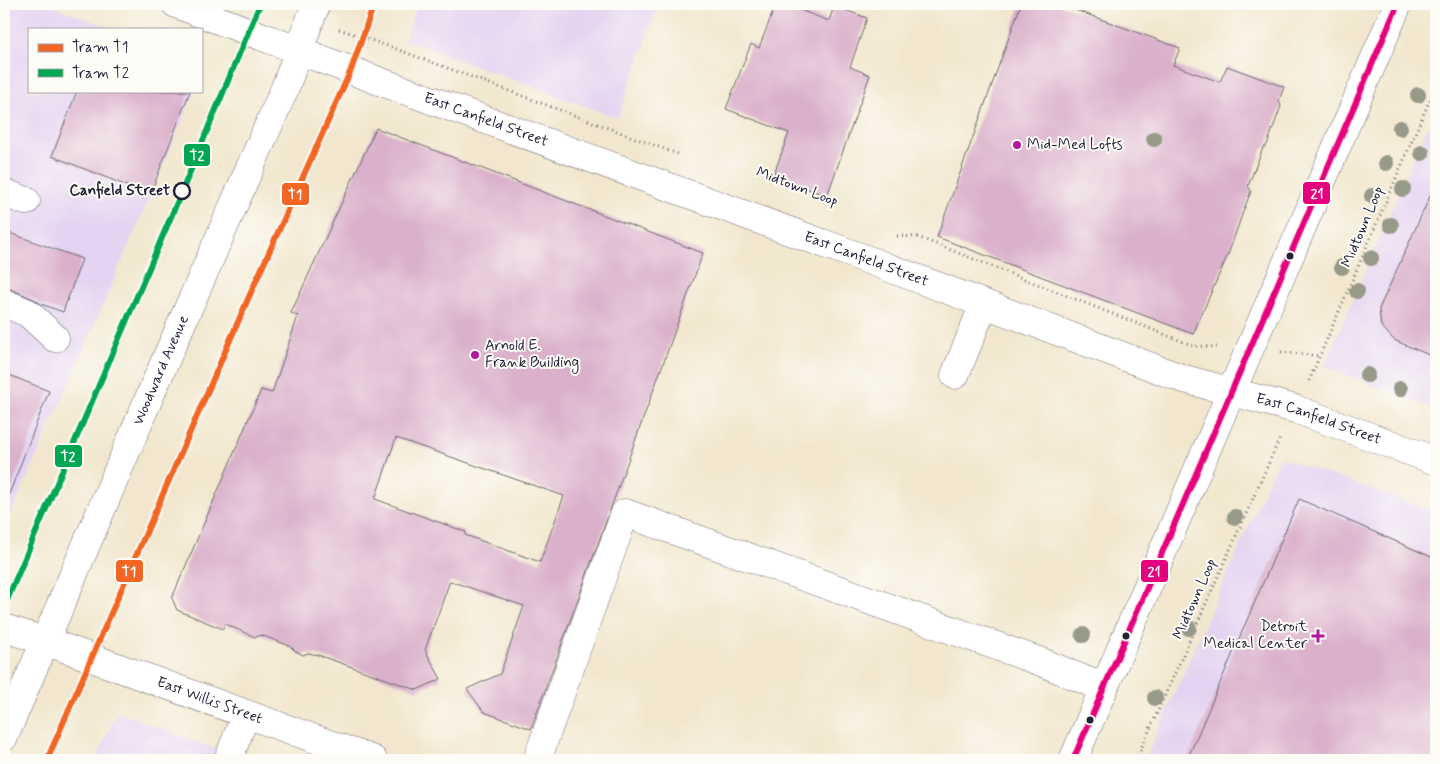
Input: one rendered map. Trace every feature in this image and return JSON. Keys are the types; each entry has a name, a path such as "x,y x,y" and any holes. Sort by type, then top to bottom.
{"street":[{"name":"East Canfield Street","path":"176,4 1181,378 1295,409 1436,461"},
{"name":"Woodward Avenue","path":"4,737 300,50 316,4"},
{"path":"1073,760 1398,4"},
{"path":"4,304 28,313 55,338"},
{"path":"955,375 984,304"},
{"path":"537,760 625,513 1044,663 1104,688"},
{"name":"East Willis Street","path":"4,628 246,714 314,750 373,760"},
{"path":"228,760 246,714"}],"path":[{"path":"392,47 682,156"},
{"name":"Midtown Loop","path":"1297,353 1320,356 1436,85"},
{"path":"892,236 918,237 1194,346"},
{"name":"Midtown Loop","path":"1136,760 1275,447"}],"shaded area":[{"path":"4,4 46,4 112,28 28,28 28,92 195,92 63,398 4,529"},
{"path":"417,4 659,4 618,118 405,40"},
{"path":"1436,107 1436,410 1324,366"},
{"name":"Detroit Medical Center","path":"1279,457 1436,512 1436,760 1145,760"},
{"path":"117,712 246,760 96,760"}],"building":[{"path":"776,4 784,4 829,21 834,6 867,18 850,67 870,75 827,196 773,176 789,133 726,109 751,44 759,48"},
{"path":"1021,4 1059,4 1180,48 1173,65 1220,82 1227,66 1284,87 1279,101 1281,106 1267,145 1263,148 1248,186 1251,191 1229,252 1193,334 937,237"},
{"path":"77,92 190,92 150,195 52,156"},
{"path":"376,128 703,253 531,729 484,712 467,689 500,674 524,606 450,581 425,650 441,679 417,690 318,655 308,653 303,655 290,646 261,635 255,637 225,624 223,629 177,610 172,598 261,390 272,393 298,316 291,313","holes":["396,438 564,496 540,562 465,535 466,532 375,499"]},
{"path":"1436,183 1436,358 1394,340 1381,326 1379,309"},
{"path":"4,231 82,259 63,312 4,288"},
{"path":"4,373 49,391 6,502 4,502"},
{"name":"Detroit Medical Center","path":"1299,499 1436,559 1436,760 1187,760"}],"tram line":[{"name":"T2","path":"4,607 260,4"},
{"name":"T1","path":"47,760 248,299 351,70 374,4"}],"transit line":[{"name":"21","path":"1073,760 1398,4"}],"place":[{"name":"Mid-Med Lofts","path":"1017,145"},
{"name":"Canfield Street","path":"182,191"},
{"name":"Arnold E. Frank Building","path":"475,355"},
{"name":"Detroit Medical Center","path":"1318,636"}]}
